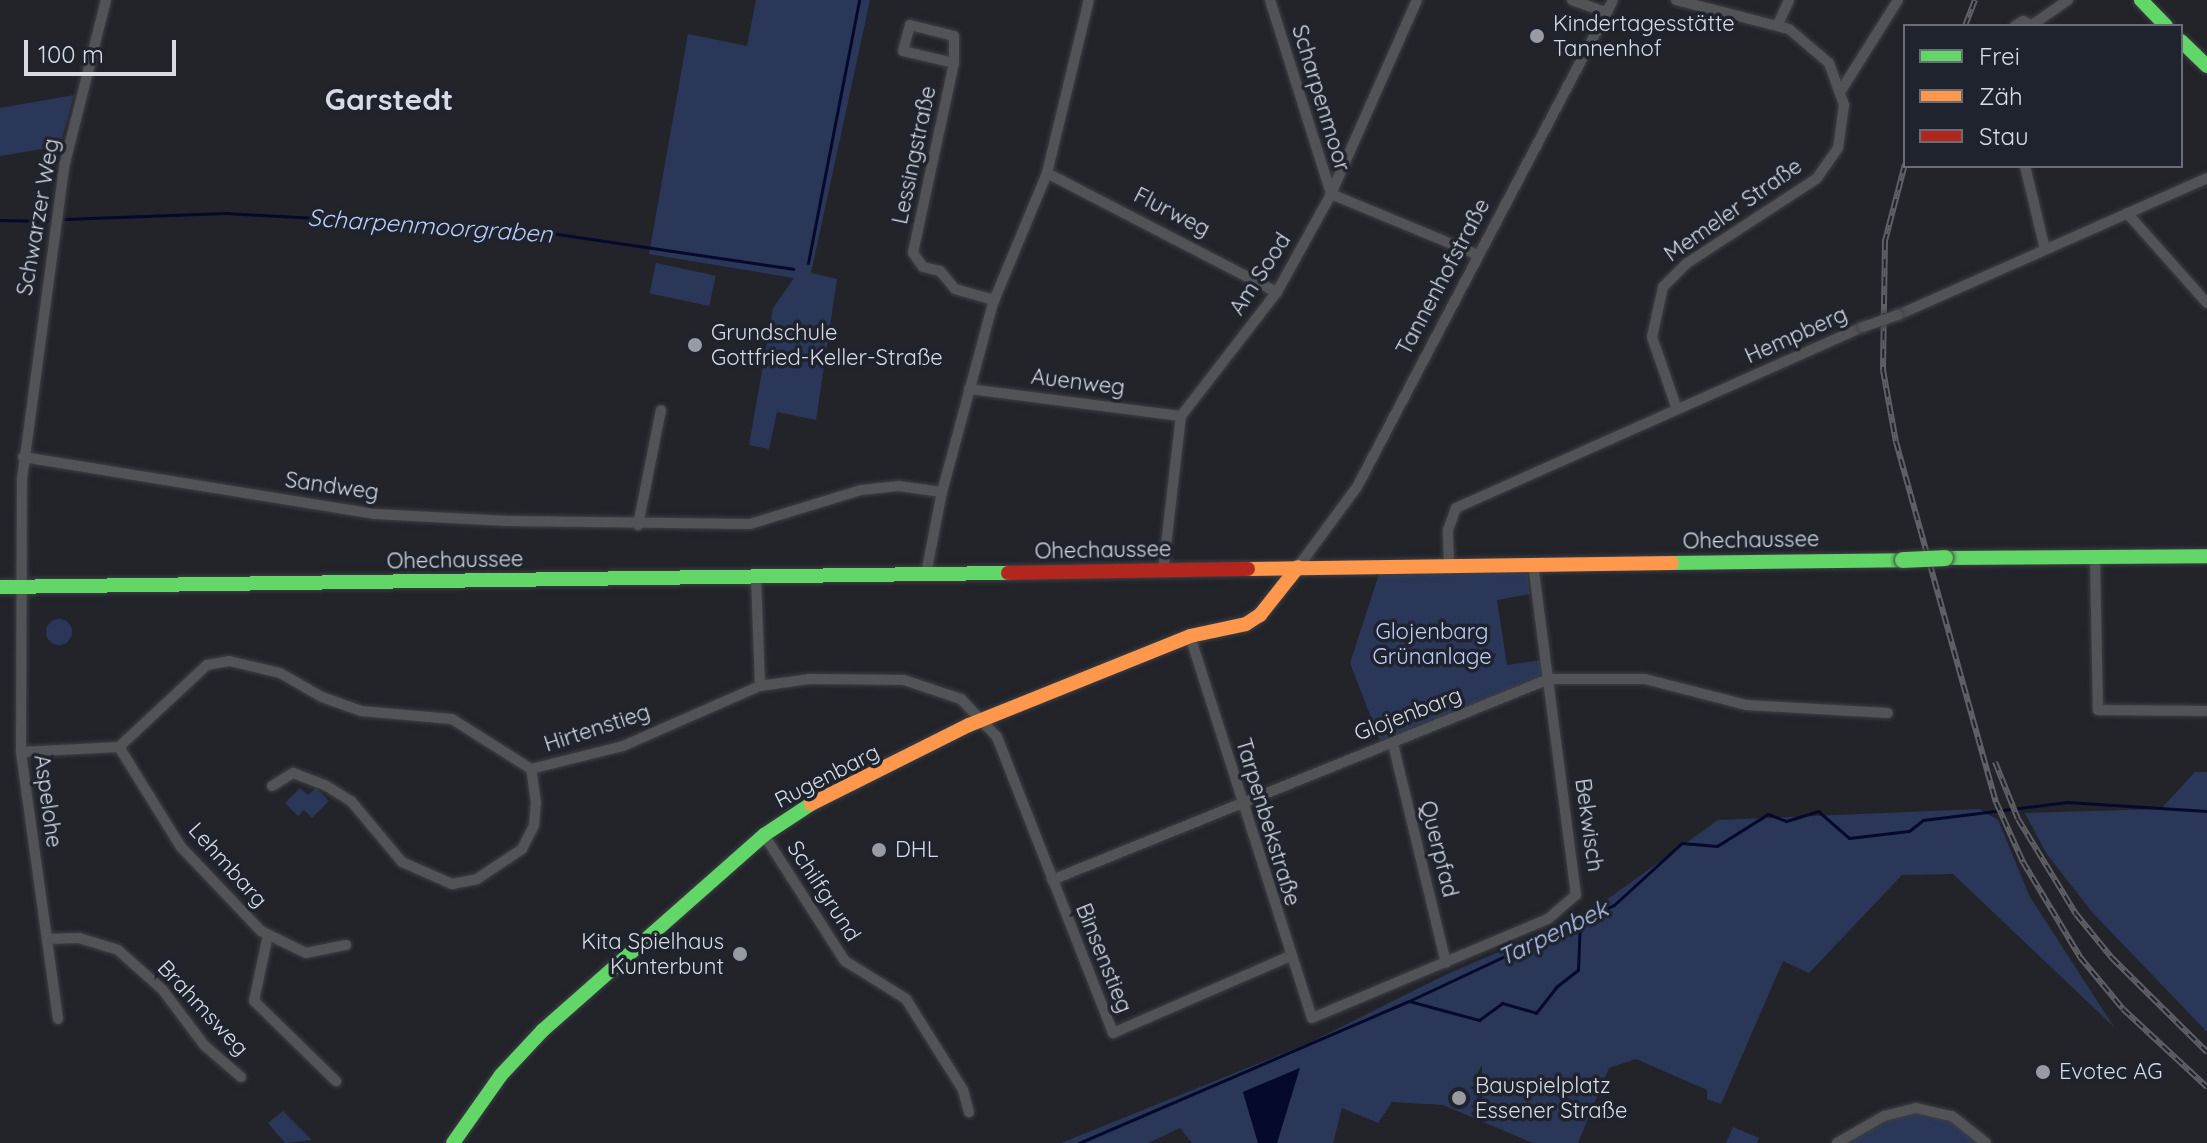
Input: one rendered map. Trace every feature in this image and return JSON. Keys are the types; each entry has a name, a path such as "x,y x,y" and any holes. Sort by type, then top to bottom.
{"main road":[{"path":"2141,0 2164,24"},
{"path":"2183,43 2207,66"},
{"name":"Ohechaussee","path":"0,587 2207,556"},
{"name":"Rugenbarg","path":"453,1143 501,1075 543,1030 764,835 814,802 985,719 1190,636 1230,630 1260,615 1298,567"}],"street":[{"name":"Schwarzer Weg","path":"19,587 23,457 65,163 106,0"},
{"path":"926,574 942,492 994,300 1047,173 1089,0"},
{"name":"Scharpenmoor","path":"1270,0 1331,194 1476,254"},
{"name":"Am Sood","path":"1181,416 1277,292 1331,194 1417,0"},
{"path":"1572,0 1607,13"},
{"name":"Tannenhofstraße","path":"1298,567 1357,487 1476,254 1613,0"},
{"path":"1676,0 1778,24 1814,46 1842,89 1898,0"},
{"path":"1778,24 1789,0"},
{"path":"2034,24 2068,0"},
{"name":"Lessingstraße","path":"954,63 903,51 910,25 954,36 954,63 913,253 923,267 940,271 955,289 994,300"},
{"name":"Memeler Straße","path":"1677,409 1652,337 1663,287 1687,263 1806,187 1824,170 1841,137 1842,89"},
{"path":"2022,168 2045,249"},
{"name":"Flurweg","path":"1047,173 1277,292"},
{"name":"Hempberg","path":"1449,565 1448,530 1456,508 2207,178"},
{"path":"2127,213 2207,303"},
{"name":"Auenweg","path":"969,389 1181,416"},
{"path":"638,525 661,410"},
{"path":"1163,571 1181,416"},
{"name":"Sandweg","path":"23,457 375,514 638,525 750,524 861,490 898,486 942,492"},
{"path":"2095,557 2098,710 2207,711"},
{"name":"Bekwisch","path":"1312,1018 1548,919 1576,895 1533,564"},
{"path":"756,576 760,686"},
{"name":"Aspelohe","path":"19,587 21,752 58,1019"},
{"name":"Tarpenbekstraße","path":"1190,636 1240,803 1312,1018"},
{"name":"Hirtenstieg","path":"119,747 207,665 229,661 280,673 361,711 452,719 531,769 623,746 760,686 809,679 904,680 961,699 985,719"},
{"name":"Glojenbarg","path":"1052,880 1549,679 1645,679 1746,705 1798,712 1888,713"},
{"name":"Binsenstieg","path":"985,719 1113,1033 1290,956"},
{"name":"Querpfad","path":"1393,744 1446,963"},
{"path":"21,752 119,747"},
{"name":"Lehmbarg","path":"119,747 181,847 268,935 306,953 346,945"},
{"path":"272,786 293,773 325,785 351,801 402,862 452,884 473,880 505,865 522,849 534,825 536,803 531,769"},
{"name":"Schilfgrund","path":"764,835 845,961 906,999 963,1090 969,1112"},
{"path":"268,935 254,1001 336,1081"},
{"name":"Brahmsweg","path":"47,939 79,938 118,950 162,989 204,1045 241,1077"},
{"path":"1837,1143 1884,1116 1916,1108 1952,1116 1986,1143"}],"green space":[{"path":"756,0 870,0 811,273 837,279 816,420 777,412 769,449 749,445 773,308 794,278 649,254 688,34 747,46"},
{"path":"74,95 60,146 0,156 0,108"},
{"path":"656,263 716,276 709,306 650,293"},
{"name":"Glojenbarg Grünanlage","path":"1527,569 1530,594 1497,600 1507,665 1541,660 1543,677 1380,741 1350,663 1380,571"},
{"path":"59,619 68,623 72,632 68,641 59,645 50,641 46,632 50,623"},
{"path":"2195,772 2207,772 2207,1032 2092,912 2046,853 2025,813 2161,809"},
{"path":"300,788 308,795 316,788 329,801 312,818 304,810 298,816 285,803"},
{"path":"1979,809 1998,820 2030,897 2114,1027 1953,874 1902,875 1809,973 1783,961 1721,1104 1707,1099 1707,1090 1636,1059 1609,1068 1578,1143 1533,1143 1443,1105 1392,1102 1378,1123 1342,1108 1333,1143 1277,1143 1299,1068 1243,1092 1258,1143 1192,1143 1180,1128 1148,1143 1061,1143 1309,1043 1445,975 1588,913 1718,820"},
{"path":"283,1111 312,1140 285,1143 268,1123"},
{"path":"1916,1113 1950,1120 1978,1143 1847,1143 1893,1118"},
{"path":"1733,1127 1759,1138 1757,1143 1726,1143"}],"shaded area":[{"path":"1300,1068 1277,1143 1258,1143 1243,1092"}],"waterway":[{"name":"Scharpenmoorgraben","path":"808,263 859,0"},
{"name":"Scharpenmoorgraben","path":"65,219 226,213 537,231 793,269"},
{"name":"Scharpenmoorgraben","path":"0,220 47,221"},
{"name":"Tarpenbek","path":"1079,1143 1409,1001 1614,905 1682,843 1717,846 1768,814 1786,821 1818,811 1849,838 1909,831 1923,820 2067,802 2207,811"},
{"path":"1409,1001 1479,1020 1502,1003 1536,1013 1556,987 1578,970 1580,921"}],"railway":[{"path":"1966,24 1975,0"},
{"path":"1904,168 1885,241 1883,370 1896,442 1996,802 2023,862 2080,957 2123,1009 2207,1087"},
{"path":"1995,762 2018,819 2076,914 2112,958 2207,1052"}],"traffic: fast":[{"path":"2141,0 2164,24"},
{"path":"2183,43 2207,66"},
{"path":"1945,558 2207,556"},
{"path":"1903,560 1945,558"},
{"path":"1672,563 1903,560"},
{"path":"0,587 1008,573"},
{"path":"453,1143 501,1075 543,1030 764,835 811,804"}],"traffic: slow":[{"path":"1248,569 1672,563"},
{"path":"811,804 969,725 1190,636 1246,624 1260,615 1298,567"}],"traffic: jam":[{"path":"1008,573 1248,569"}],"place":[{"name":"Kindertagesstätte Tannenhof","path":"1537,36"},
{"name":"Grundschule Gottfried-Keller-Straße","path":"695,345"},
{"name":"DHL","path":"879,850"},
{"name":"Kita Spielhaus Kunterbunt","path":"740,954"},
{"name":"Evotec AG","path":"2043,1072"},
{"name":"Bauspielplatz Essener Straße","path":"1459,1098"}],"district":[{"name":"Garstedt","path":"389,99"}]}
